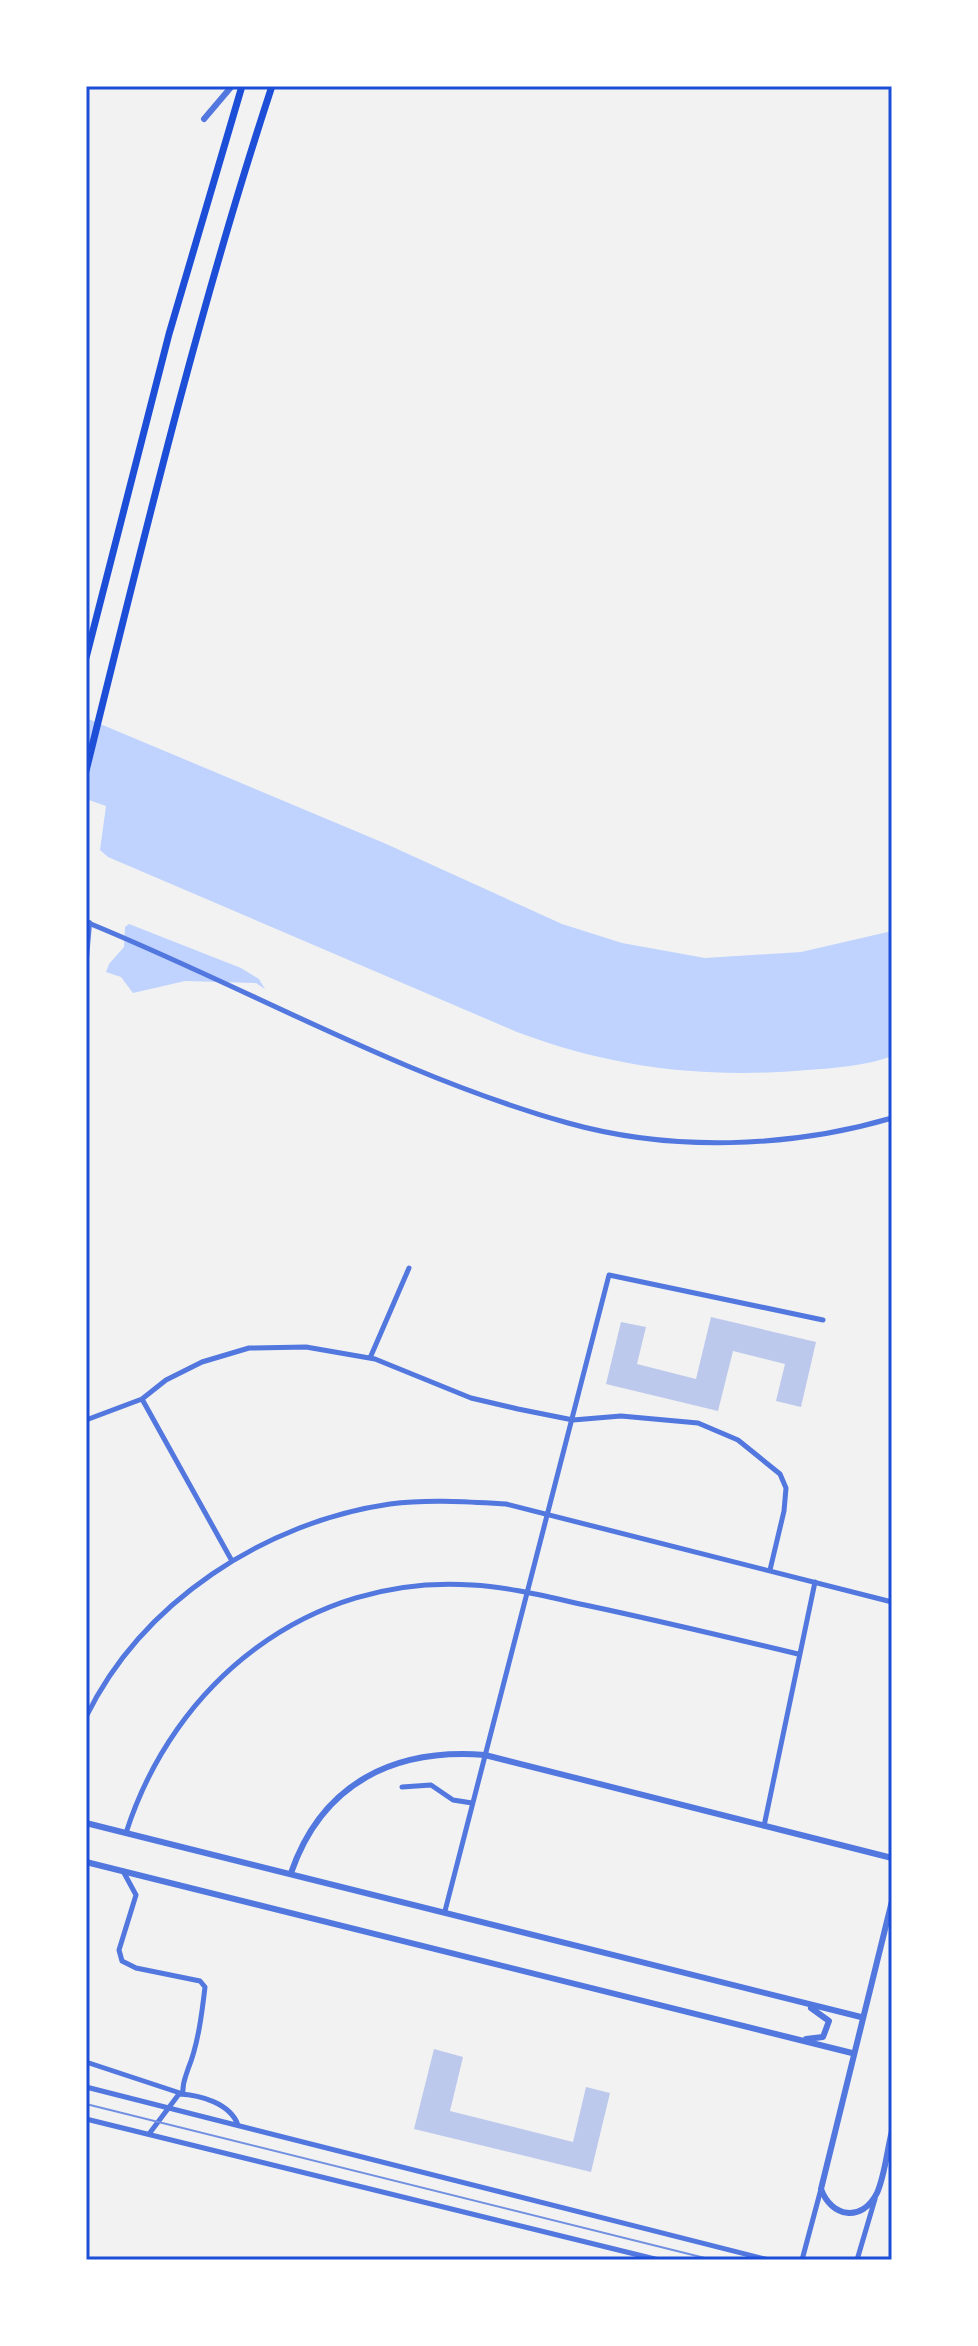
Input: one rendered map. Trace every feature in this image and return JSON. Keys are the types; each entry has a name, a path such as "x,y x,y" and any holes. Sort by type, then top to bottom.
{"main road":[{"path":"86,658 169,334 242,86"},
{"path":"86,771 239,186 272,86"}],"street":[{"path":"204,119 232,86"},
{"path":"86,958 88,922 331,1032 498,1100 570,1124 650,1137 743,1142 844,1132 892,1118"},
{"path":"370,1358 409,1268"},
{"path":"445,1911 609,1275 823,1320"},
{"path":"86,1420 142,1399 166,1380 202,1362 249,1348 306,1347 370,1358 439,1382 471,1398 573,1420 621,1416 698,1423 738,1440 770,1464 786,1488 770,1570"},
{"path":"142,1399 232,1561"},
{"path":"86,1717 119,1662 164,1612 232,1561 327,1519 390,1504 493,1503 892,1602"},
{"path":"764,1827 815,1582"},
{"path":"126,1833 138,1796 182,1718 210,1686 276,1633 340,1605 410,1586 471,1585 526,1592 798,1654"},
{"path":"291,1873 308,1830 324,1810 349,1789 398,1762 453,1752 485,1755 892,1858"},
{"path":"402,1787 431,1785 453,1800 472,1803"},
{"path":"86,1823 861,2017"},
{"path":"86,1862 852,2053"},
{"path":"123,1871 136,1895 119,1950 122,1961 136,1968 200,1981 205,1987 188,2069 182,2080 183,2094"},
{"path":"802,2260 892,1901"},
{"path":"797,2039 823,2037 829,2021 800,2003"},
{"path":"86,2062 230,2110 238,2125"},
{"path":"86,2087 769,2260"},
{"path":"148,2134 166,2107 183,2094"},
{"path":"86,2119 659,2260"},
{"path":"857,2260 892,2131"},
{"path":"821,2189 831,2208 843,2214 856,2212 876,2194"}],"water":[{"path":"86,718 384,843 562,924 622,943 705,958 801,952 892,931 892,1056 861,1064 818,1069 732,1073 696,1071 624,1062 517,1032 108,857 100,850 106,806 86,799"},
{"path":"129,924 241,968 259,979 265,989 256,983 185,981 133,993 121,977 106,972 124,947 125,927"}],"building":[{"path":"711,1317 816,1342 801,1407 776,1401 785,1364 733,1351 718,1411 606,1384 621,1322 646,1327 637,1364 696,1379"},
{"path":"434,2049 463,2057 450,2111 573,2142 586,2087 610,2093 591,2172 414,2129"}],"tram line":[{"path":"86,2104 713,2260"}]}
